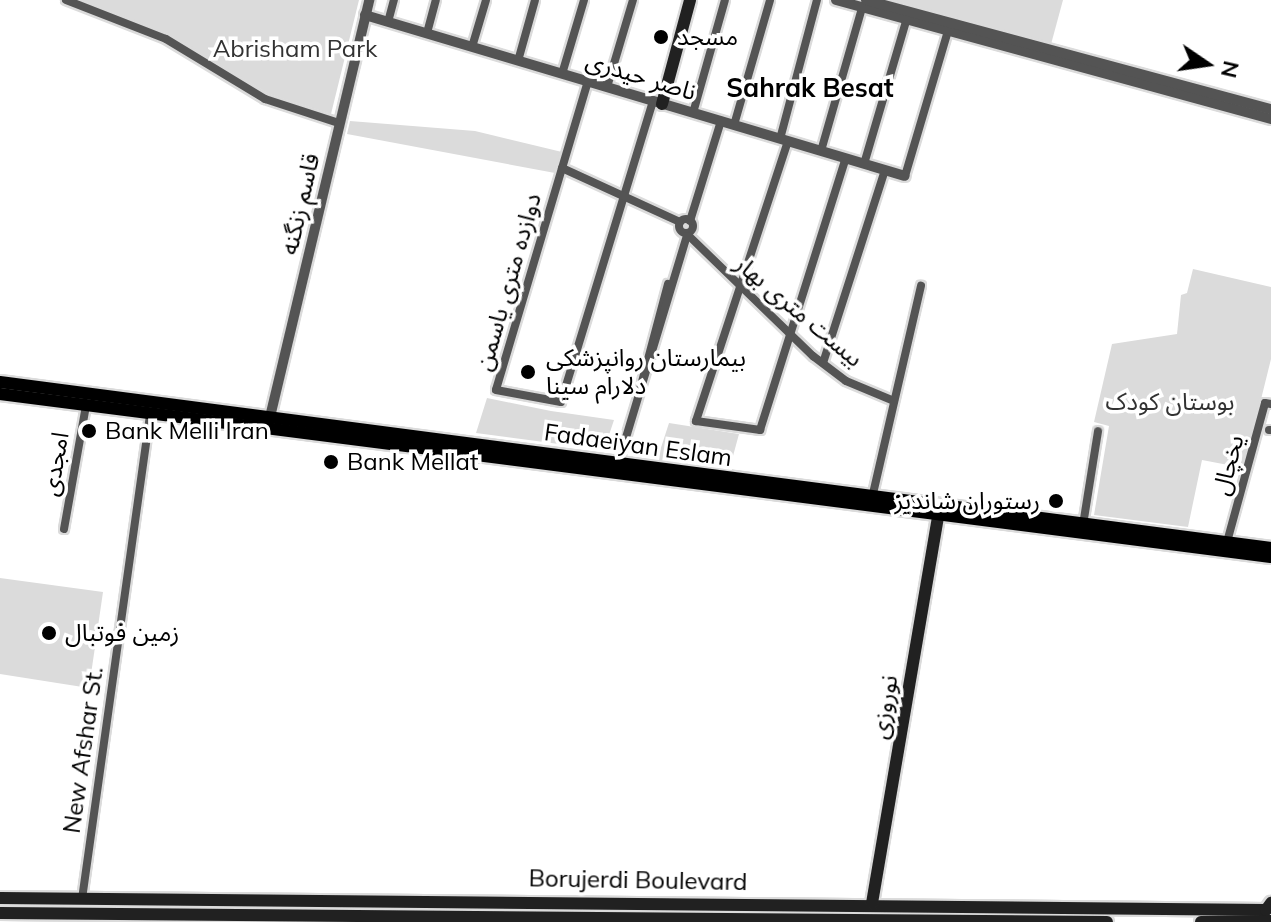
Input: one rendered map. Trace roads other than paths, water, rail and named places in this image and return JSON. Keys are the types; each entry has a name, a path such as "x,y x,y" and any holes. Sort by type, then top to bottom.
{"main road":[{"path":"658,102 690,0"},
{"name":"Fadaeiyan Eslam","path":"0,382 872,499 1271,548"},
{"name":"Fadaeiyan Eslam","path":"0,394 150,416 1271,557"},
{"name":"نوروزی","path":"872,903 938,517"},
{"name":"Borujerdi Boulevard","path":"0,898 872,903 1266,910 1271,903"},
{"path":"201,900 201,919"},
{"name":"Borujerdi Boulevard","path":"0,913 172,919 1107,922"},
{"path":"1201,922 1271,921"}],"street":[{"path":"66,0 166,39 265,99 339,123"},
{"name":"قاسم زنگنه","path":"270,417 369,0"},
{"path":"388,22 394,0"},
{"path":"427,33 436,0"},
{"path":"472,47 486,0"},
{"path":"518,61 535,0"},
{"path":"562,74 584,0"},
{"path":"607,87 633,0"},
{"path":"693,113 725,0"},
{"path":"734,125 770,0"},
{"path":"817,0 784,140 696,421 760,430 788,333 846,158"},
{"path":"836,0 864,4 1271,109"},
{"path":"864,4 947,34 1271,119"},
{"path":"821,151 864,4"},
{"name":"ناصر حیدری","path":"365,15 905,176"},
{"path":"864,164 906,21"},
{"path":"905,176 947,34"},
{"path":"588,81 562,168 685,221"},
{"path":"624,195 658,102"},
{"path":"618,464 686,235 685,221 721,121"},
{"name":"دوازده متری یاسمن","path":"562,168 496,390 561,402 624,195"},
{"path":"823,363 885,170"},
{"name":"بیست متری بهار","path":"686,235 738,287 823,363 846,381 894,401"},
{"path":"872,499 921,286"},
{"name":"یخچال","path":"1227,542 1265,403 1271,404"},
{"name":"امجدی","path":"64,529 86,406"},
{"name":"New Afshar St.","path":"82,899 150,416"},
{"path":"1082,526 1098,431"},
{"path":"84,915 101,922"}],"place":[{"name":"مسجد","path":"661,37"},
{"name":"بیمارستان روانپزشکی دلارام سینا","path":"528,372"},
{"name":"Bank Melli Iran","path":"89,431"},
{"name":"Bank Mellat","path":"331,462"},
{"name":"رستوران شاندیز","path":"1056,501"},
{"name":"زمین فوتبال","path":"49,633"}],"district":[{"name":"Sahrak Besat","path":"810,88"}],"park label":[{"name":"Abrisham Park","path":"295,49"},
{"name":"بوستان کودک","path":"1170,402"}]}
